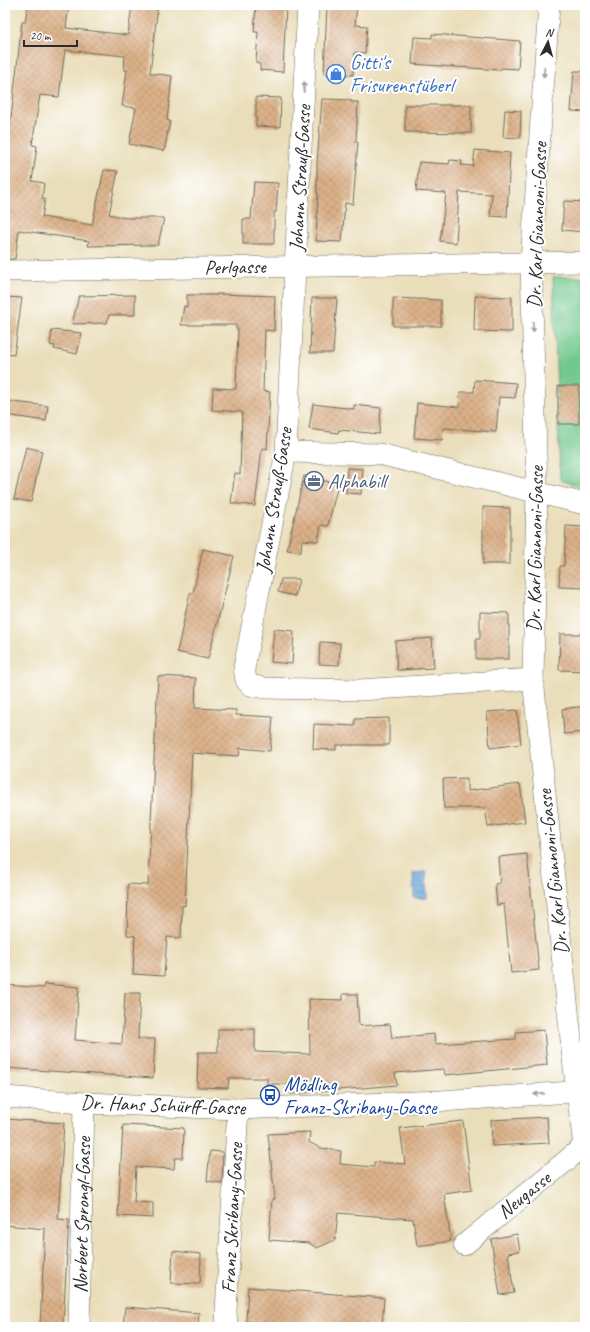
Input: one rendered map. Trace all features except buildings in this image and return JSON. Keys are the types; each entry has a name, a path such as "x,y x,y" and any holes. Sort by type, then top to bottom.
{"street":[{"name":"Johann Strauß-Gasse","path":"308,5 286,452 244,668 246,680 250,685 265,688 359,690 533,679"},
{"name":"Dr. Karl Giannoni-Gasse","path":"549,5 531,262 537,492 533,679 581,1091 585,1150"},
{"name":"Perlgasse","path":"5,271 585,262"},
{"path":"286,452 378,454 585,504"},
{"name":"Dr. Hans Schürff-Gasse","path":"5,1096 84,1102 238,1109 441,1101 581,1091"},
{"name":"Norbert Sprongl-Gasse","path":"79,1327 84,1102"},
{"name":"Franz Skribany-Gasse","path":"227,1327 226,1311 238,1109"},
{"name":"Neugasse","path":"464,1245 585,1150"}],"green space":[{"path":"553,277 585,277 585,488 560,480"}],"water":[{"path":"426,872 427,898 414,898 413,873"}],"place":[{"name":"Gitti's Frisurenstüberl","path":"336,74"},
{"name":"Alphabill","path":"314,481"},
{"name":"Mödling Franz-Skribany-Gasse","path":"270,1095"}]}
